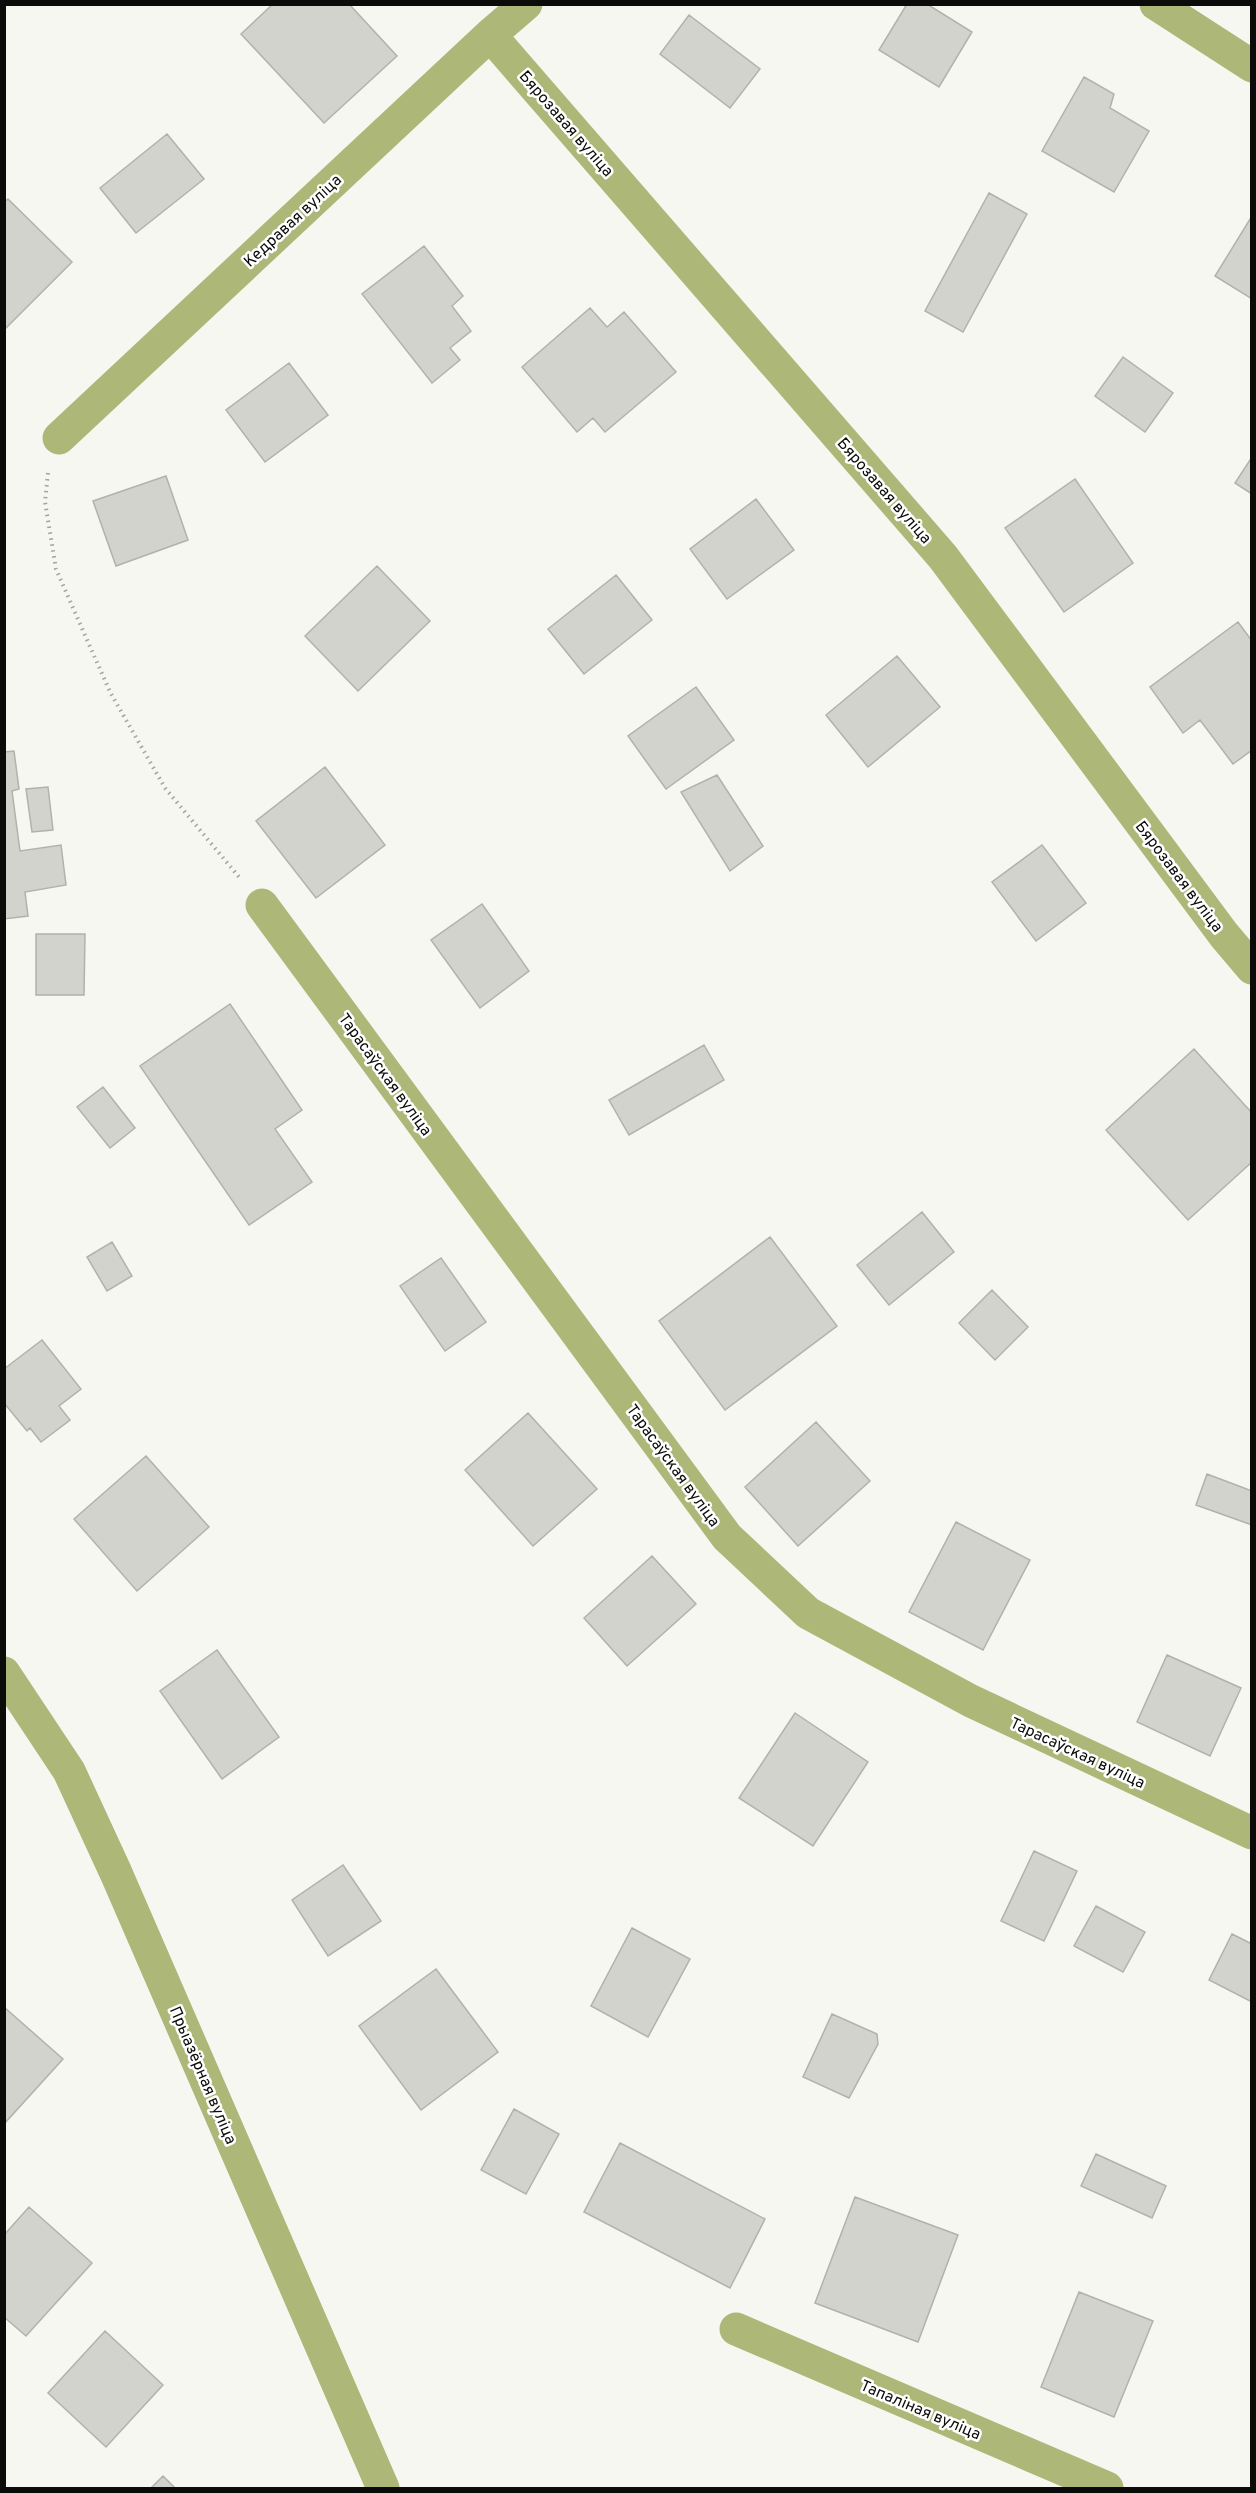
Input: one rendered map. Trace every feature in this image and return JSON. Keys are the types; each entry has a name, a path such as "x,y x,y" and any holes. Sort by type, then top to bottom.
{"street":[{"name":"Кедравая вуліца","path":"59,438 526,4"},
{"path":"1156,4 1251,66"},
{"name":"Бярозавая вуліца","path":"490,35 944,557 1224,935 1251,968"},
{"name":"Тарасаўская вуліца","path":"262,905 727,1537 808,1613 971,1701 1251,1833"},
{"name":"Прыазёрная вуліца","path":"4,1673 69,1772 116,1873 383,2488"},
{"name":"Тапаліная вуліца","path":"736,2330 1107,2488"}],"path":[{"path":"59,438 48,471 45,502 56,569 110,692 165,788 262,905"}],"building":[{"path":"273,4 349,4 397,56 324,123 241,34"},
{"path":"907,4 927,4 972,32 939,87 879,50"},
{"path":"689,15 760,69 730,108 660,54"},
{"path":"1084,77 1114,94 1110,108 1149,131 1114,192 1042,151"},
{"path":"167,134 204,179 136,233 100,188"},
{"path":"989,193 1027,214 963,332 925,311"},
{"path":"8,199 72,262 4,330 4,202"},
{"path":"1252,216 1252,299 1215,276"},
{"path":"424,246 463,296 452,306 471,331 450,348 460,360 432,383 362,294"},
{"path":"590,308 607,327 624,312 676,372 605,432 593,418 577,432 522,367"},
{"path":"1123,357 1173,393 1145,432 1095,396"},
{"path":"289,363 328,415 265,462 226,410"},
{"path":"1252,457 1252,494 1235,483"},
{"path":"166,476 188,540 116,566 93,501"},
{"path":"1075,479 1133,563 1064,612 1005,528"},
{"path":"756,499 794,550 727,599 690,549"},
{"path":"377,566 430,621 358,691 305,636"},
{"path":"616,575 652,620 584,674 548,629"},
{"path":"1238,622 1252,641 1252,750 1233,764 1200,720 1183,733 1150,687"},
{"path":"897,656 940,707 868,767 826,715"},
{"path":"696,687 734,740 666,789 628,736"},
{"path":"14,751 19,789 12,791 20,851 61,845 66,885 25,892 28,916 4,919 4,752"},
{"path":"325,767 385,845 316,898 256,821"},
{"path":"717,775 763,846 730,871 681,792"},
{"path":"48,787 53,830 32,832 26,789"},
{"path":"1042,845 1086,903 1036,941 992,882"},
{"path":"482,904 529,971 480,1008 431,940"},
{"path":"36,934 85,934 84,995 36,995"},
{"path":"230,1004 302,1110 275,1129 312,1182 249,1225 140,1066"},
{"path":"704,1045 724,1080 629,1135 609,1100"},
{"path":"1194,1049 1252,1113 1252,1162 1188,1220 1106,1130"},
{"path":"103,1087 135,1128 110,1148 77,1107"},
{"path":"922,1212 954,1252 889,1305 857,1265"},
{"path":"770,1237 837,1326 725,1410 659,1321"},
{"path":"112,1242 132,1276 107,1291 87,1257"},
{"path":"441,1258 486,1322 445,1351 400,1286"},
{"path":"992,1290 1028,1327 995,1360 959,1323"},
{"path":"42,1340 81,1389 59,1406 70,1420 41,1442 30,1428 27,1431 4,1403 4,1369"},
{"path":"528,1413 597,1489 533,1546 465,1470"},
{"path":"816,1422 870,1481 798,1546 745,1487"},
{"path":"146,1456 209,1527 137,1591 74,1519"},
{"path":"1207,1474 1252,1491 1252,1525 1196,1505"},
{"path":"956,1522 1030,1560 983,1650 909,1612"},
{"path":"652,1556 696,1604 627,1666 584,1618"},
{"path":"217,1650 279,1737 222,1779 160,1691"},
{"path":"1167,1655 1241,1688 1210,1756 1137,1722"},
{"path":"795,1713 868,1762 813,1846 739,1798"},
{"path":"1034,1851 1077,1871 1044,1941 1001,1921"},
{"path":"343,1865 381,1921 328,1956 292,1900"},
{"path":"1096,1906 1145,1932 1123,1972 1074,1946"},
{"path":"632,1928 690,1959 648,2037 591,2006"},
{"path":"1232,1934 1252,1944 1252,2002 1209,1980"},
{"path":"436,1969 498,2052 421,2110 359,2026"},
{"path":"4,2007 63,2059 4,2124"},
{"path":"832,2014 877,2034 878,2044 849,2098 803,2077"},
{"path":"514,2109 559,2134 526,2194 481,2170"},
{"path":"620,2143 765,2219 730,2288 584,2212"},
{"path":"1096,2154 1166,2186 1152,2218 1081,2186"},
{"path":"855,2197 958,2235 918,2342 815,2303"},
{"path":"29,2207 92,2263 26,2336 4,2317 4,2235"},
{"path":"1079,2292 1153,2321 1114,2417 1041,2387"},
{"path":"105,2331 163,2385 106,2447 48,2393"},
{"path":"163,2476 175,2488 151,2488"}]}
